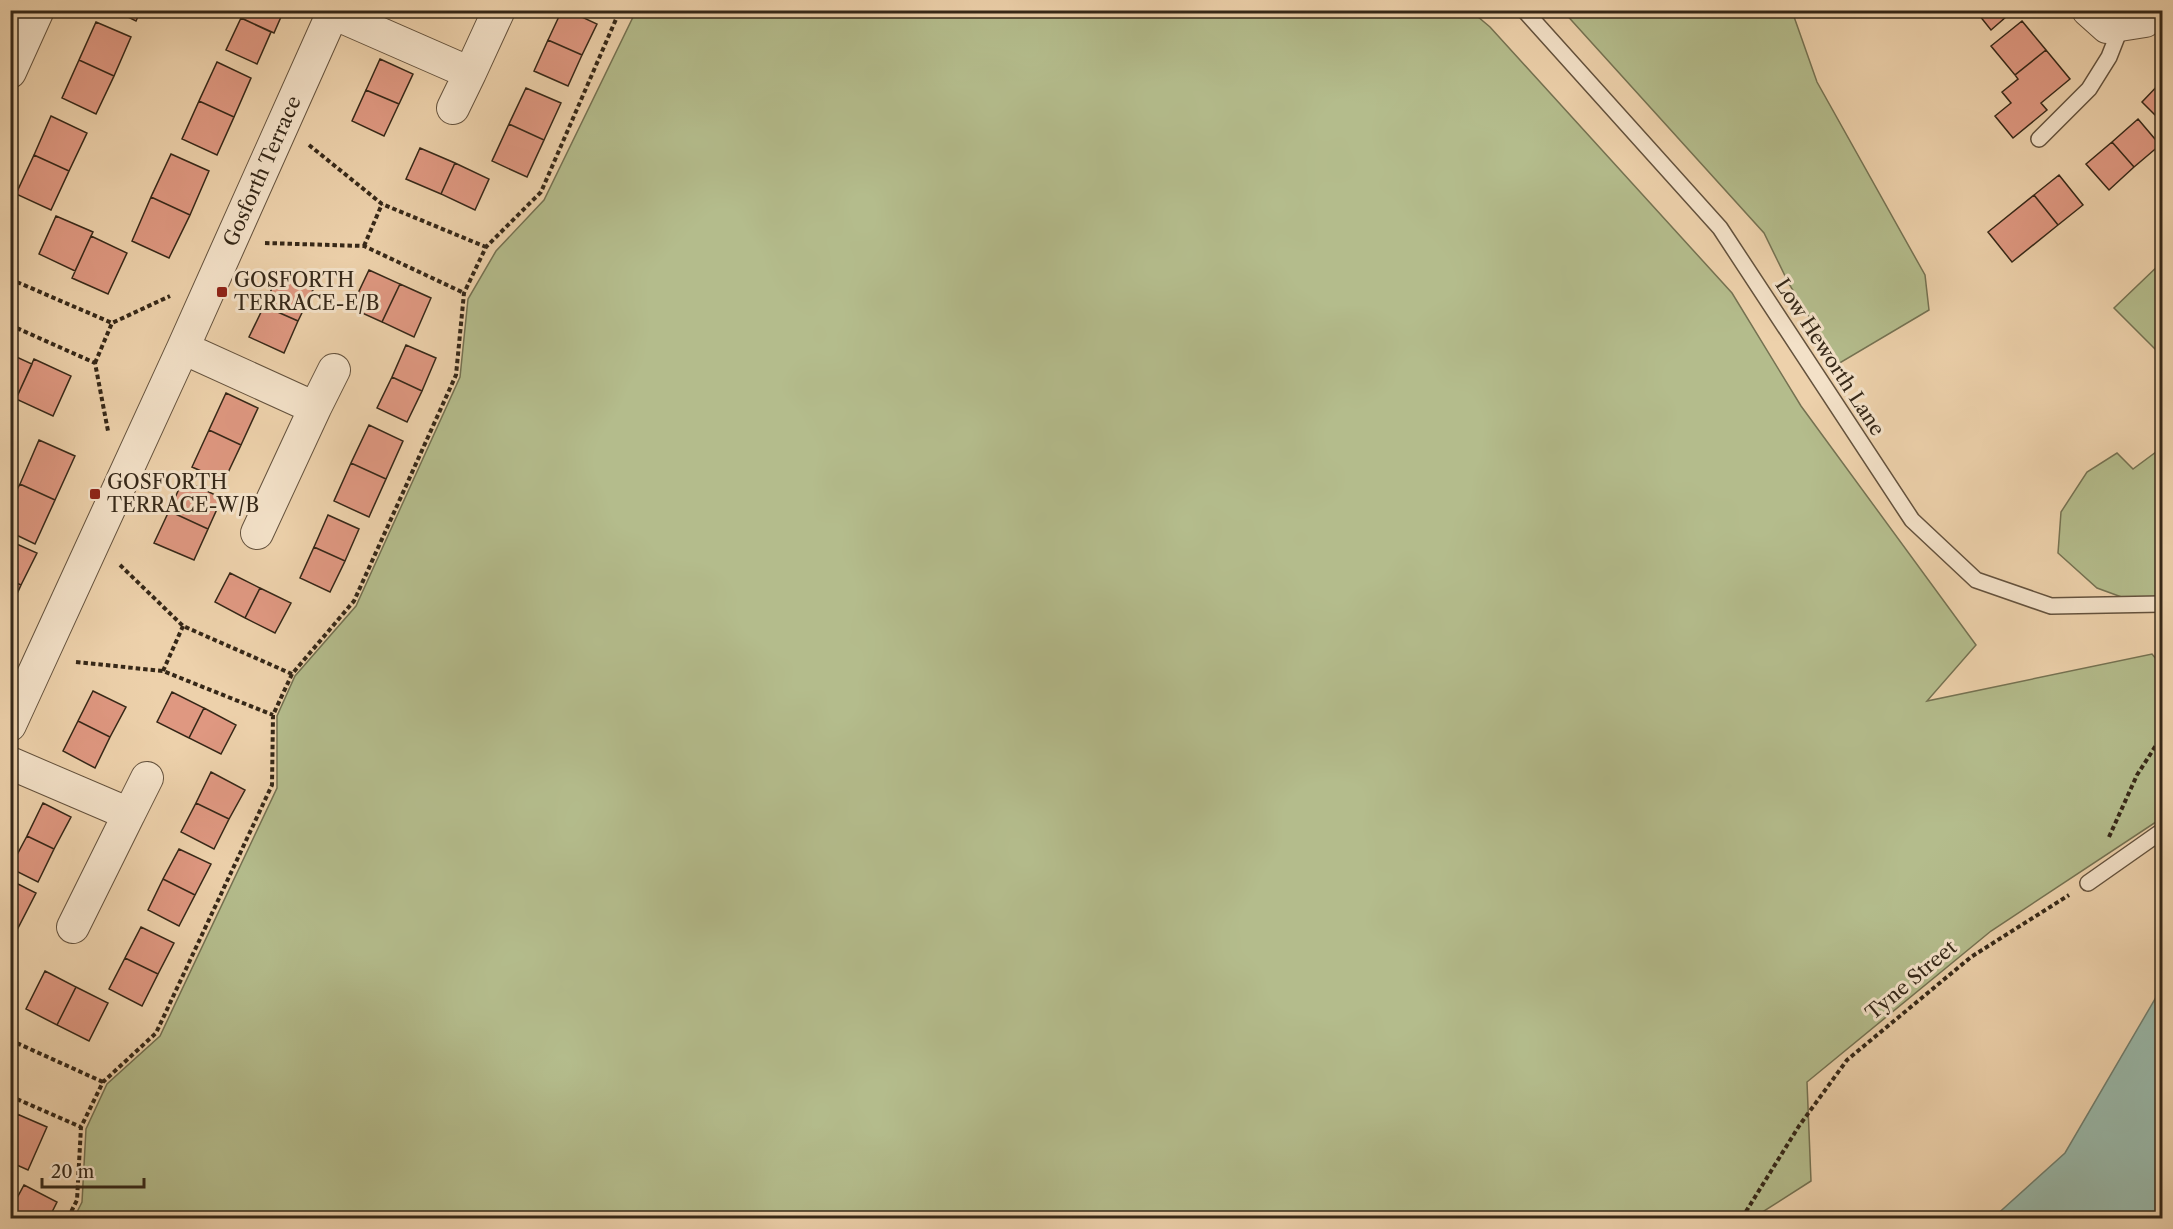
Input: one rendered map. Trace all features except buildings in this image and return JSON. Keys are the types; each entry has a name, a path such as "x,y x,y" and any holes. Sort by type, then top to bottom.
{"street":[{"path":"10,72 38,10"},
{"path":"453,108 500,10"},
{"path":"2088,10 2107,27 2145,21 2154,10"},
{"path":"333,12 470,73"},
{"name":"Gosforth Terrace","path":"10,725 217,274 333,12"},
{"path":"183,348 315,408"},
{"path":"257,533 334,370"},
{"path":"10,763 129,814"},
{"path":"73,927 147,778"}],"lane":[{"name":"Low Heworth Lane","path":"1524,10 1720,228 1912,520 1976,580 2051,606 2163,604"},
{"path":"2039,139 2089,89 2109,57 2122,24"},
{"path":"2088,883 2163,831"}],"path":[{"path":"68,1218 77,1200 81,1127 103,1082 156,1033 272,785 273,715 292,674 354,601 456,375 464,293 486,247 541,192 620,10"},
{"path":"283,124 382,204 486,247"},
{"path":"364,246 382,204"},
{"path":"231,242 364,246 464,293"},
{"path":"119,488 95,363 112,323 217,274"},
{"path":"10,279 112,323"},
{"path":"10,325 95,363"},
{"path":"95,541 183,626 292,674"},
{"path":"163,671 183,626"},
{"path":"41,658 163,671 273,715"},
{"path":"2088,883 2137,776 2163,736"},
{"name":"Tyne Street","path":"1743,1218 1799,1126 1847,1060 1971,957 2088,883"},
{"path":"10,1040 103,1082"},
{"path":"10,1096 81,1127"}],"green space":[{"path":"636,11 1471,11 1490,27 1732,293 1801,406 1976,645 1927,701 2152,654 2162,666 2162,818 1991,931 1807,1082 1811,1181 1753,1218 74,1218 82,1202 86,1129 107,1084 160,1036 277,788 277,716 295,676 356,606 460,377 468,299 496,251 544,200"},
{"path":"1563,11 1792,11 1817,82 1925,275 1929,310 1838,364 1789,284 1764,233"},
{"path":"2162,262 2162,356 2114,308"},
{"path":"2160,449 2162,452 2162,601 2127,599 2097,588 2058,553 2061,512 2087,472 2117,453 2133,469"}],"shaded area":[{"path":"2162,987 2162,1218 1993,1218 2065,1153"}],"place":[{"name":"GOSFORTH TERRACE-E/B","path":"222,292"},
{"name":"GOSFORTH TERRACE-W/B","path":"95,494"}]}
